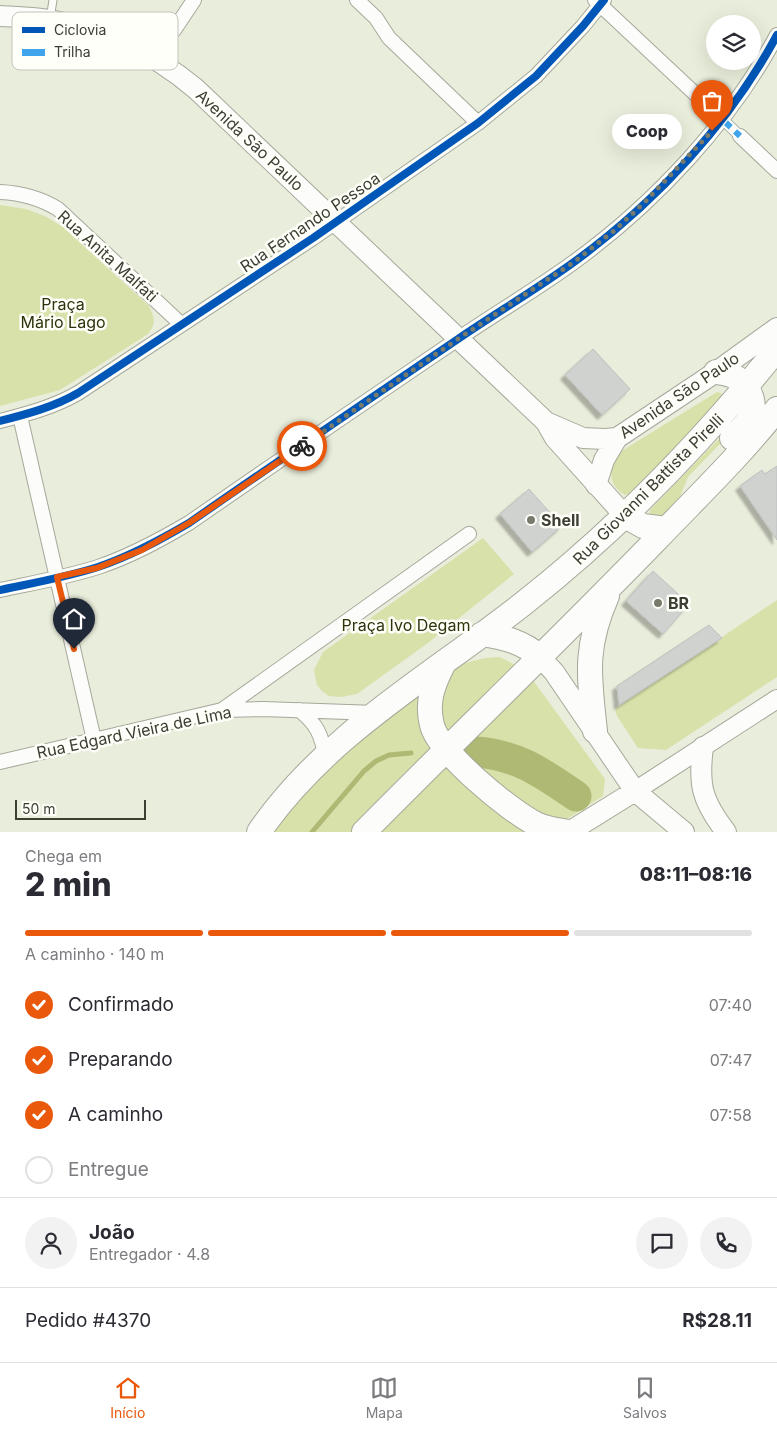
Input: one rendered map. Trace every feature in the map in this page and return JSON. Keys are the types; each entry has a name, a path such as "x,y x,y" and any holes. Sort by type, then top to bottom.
{"highway":[{"name":"Rua Giovanni Battista Pirelli","path":"259,832 291,789 325,756 377,713 571,566 625,516 727,409 777,349"},
{"path":"710,484 719,452 748,420 753,409 753,401 746,387 738,379 729,374 716,372"},
{"path":"364,832 610,588 710,484 777,409"},
{"path":"625,516 643,526 666,529"},
{"path":"595,731 589,676 590,651 598,617 610,588"},
{"path":"482,634 504,637 521,643 540,657"},
{"path":"445,662 434,683 430,700 432,727 445,750 458,763 524,817 537,825 569,832"}],"main road":[{"name":"Avenida São Paulo","path":"173,70 196,89 546,422 555,438 625,516"},
{"name":"Avenida São Paulo","path":"546,422 583,438 617,438 716,372 777,328"},
{"path":"596,485 604,460 617,438"},
{"path":"540,657 554,672 635,791 684,832"},
{"path":"703,747 700,771 703,793 712,815 726,832"},
{"path":"569,832 635,791"}],"street":[{"path":"178,24 194,0"},
{"path":"357,0 376,18 389,38 478,123"},
{"path":"600,2 777,171"},
{"name":"Rua Fernando Pessoa","path":"0,421 20,416 71,397 336,222 478,123 536,76 600,2"},
{"path":"0,590 97,568 121,559 165,537 189,523 574,262 615,230 675,172 722,119 763,60 777,35"},
{"name":"Rua Anita Malfati","path":"0,192 30,196 45,201 58,209 181,324"},
{"path":"20,416 94,740"},
{"path":"222,710 469,534"},
{"path":"635,791 777,699"},
{"name":"Rua Edgard Vieira de Lima","path":"0,762 222,710 377,713"},
{"path":"299,710 314,722 319,730 325,756"}],"green space":[{"name":"Praça Mário Lago","path":"0,205 26,209 47,217 64,228 149,306 154,321 148,334 60,390 0,406"},
{"path":"717,392 721,393 721,401 631,493 625,495 619,491 612,481 611,475 613,463 620,452"},
{"path":"741,416 744,419 688,477 676,503 666,513 656,519 649,516 650,510"},
{"name":"Praça Ivo Degam","path":"483,538 514,574 428,643 357,694 341,697 329,696 322,691 317,685 314,670 323,652"},
{"path":"777,600 777,677 666,750 638,748 617,716 615,709"},
{"path":"499,657 518,668 535,683 605,779 603,796 547,832 271,832 317,774 449,667 485,658"}],"building":[{"path":"593,349 630,389 602,415 565,375"},
{"path":"777,466 777,540 740,486 762,470 765,474"},
{"name":"Shell","path":"529,489 562,526 532,552 500,514"},
{"name":"BR","path":"653,571 689,604 663,634 626,601"},
{"path":"709,625 722,638 619,705 617,686"}],"waterway":[{"path":"476,752 505,757 529,766 576,796"},
{"path":"312,832 364,771 376,761 389,755 411,753"}],"marked path":[{"path":"722,119 740,136"}],"cycle path":[{"path":"0,421 50,406 78,393 313,238 478,123 536,76 583,26 604,0"},
{"path":"0,590 62,577 110,563 134,553 189,523 458,339 546,282 604,239 633,214 688,159 737,99 777,35"}],"way so far":[{"path":"302,446 574,262 615,230 645,202 712,131"}],"place":[{"name":"Coop","path":"712,131"},
{"name":"Shell","path":"531,520"},
{"name":"BR","path":"658,603"}],"route":[{"path":"74,649 57,577 97,568 142,550 189,523 302,446"}]}
